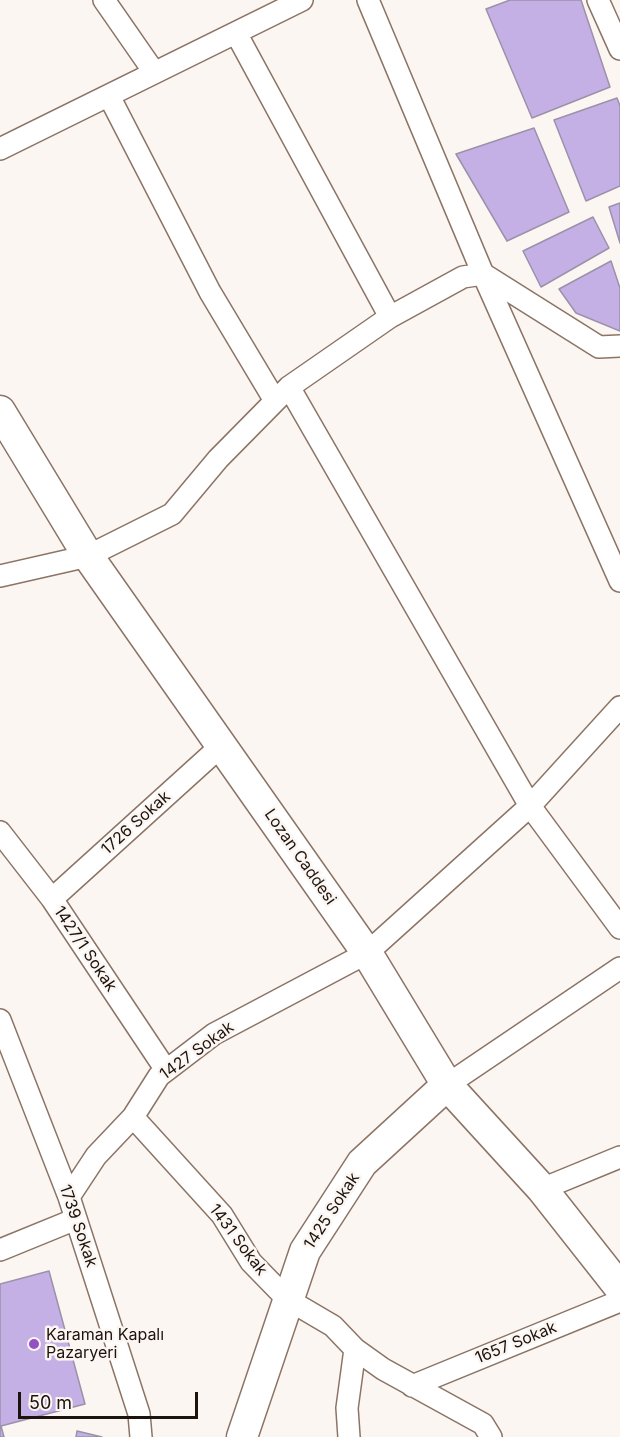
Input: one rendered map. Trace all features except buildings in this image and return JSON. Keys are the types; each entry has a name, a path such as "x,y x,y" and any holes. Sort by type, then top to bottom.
{"main road":[{"name":"Lozan Caddesi","path":"0,411 87,556 367,953 447,1085 542,1189 620,1288"},
{"name":"1425 Sokak","path":"242,1437 305,1251 362,1163 447,1085"}],"street":[{"path":"104,0 154,72"},
{"path":"0,149 302,0"},
{"path":"368,0 483,274 620,581"},
{"path":"598,0 620,49"},
{"path":"236,33 390,317"},
{"path":"109,96 210,291 281,393 530,806 620,928"},
{"path":"0,576 87,556 172,514 281,393 390,317 463,277 483,274 599,347 620,346"},
{"name":"1427 Sokak","path":"69,1197 96,1156 133,1117 159,1076 214,1034 367,953 530,806 620,707"},
{"name":"1726 Sokak","path":"52,899 221,746"},
{"name":"1427/1 Sokak","path":"0,832 52,899 166,1070"},
{"path":"447,1085 620,968"},
{"name":"1739 Sokak","path":"0,1020 69,1197 139,1414 141,1437"},
{"name":"1431 Sokak","path":"133,1117 222,1215 251,1262 288,1299 333,1326 356,1349"},
{"path":"542,1189 620,1157"},
{"path":"0,1250 76,1220"},
{"name":"1657 Sokak","path":"412,1386 620,1301"},
{"path":"349,1437 347,1408 356,1349 383,1370 483,1425 491,1437"}],"place":[{"name":"Karaman Kapalı Pazaryeri","path":"34,1344"}]}
